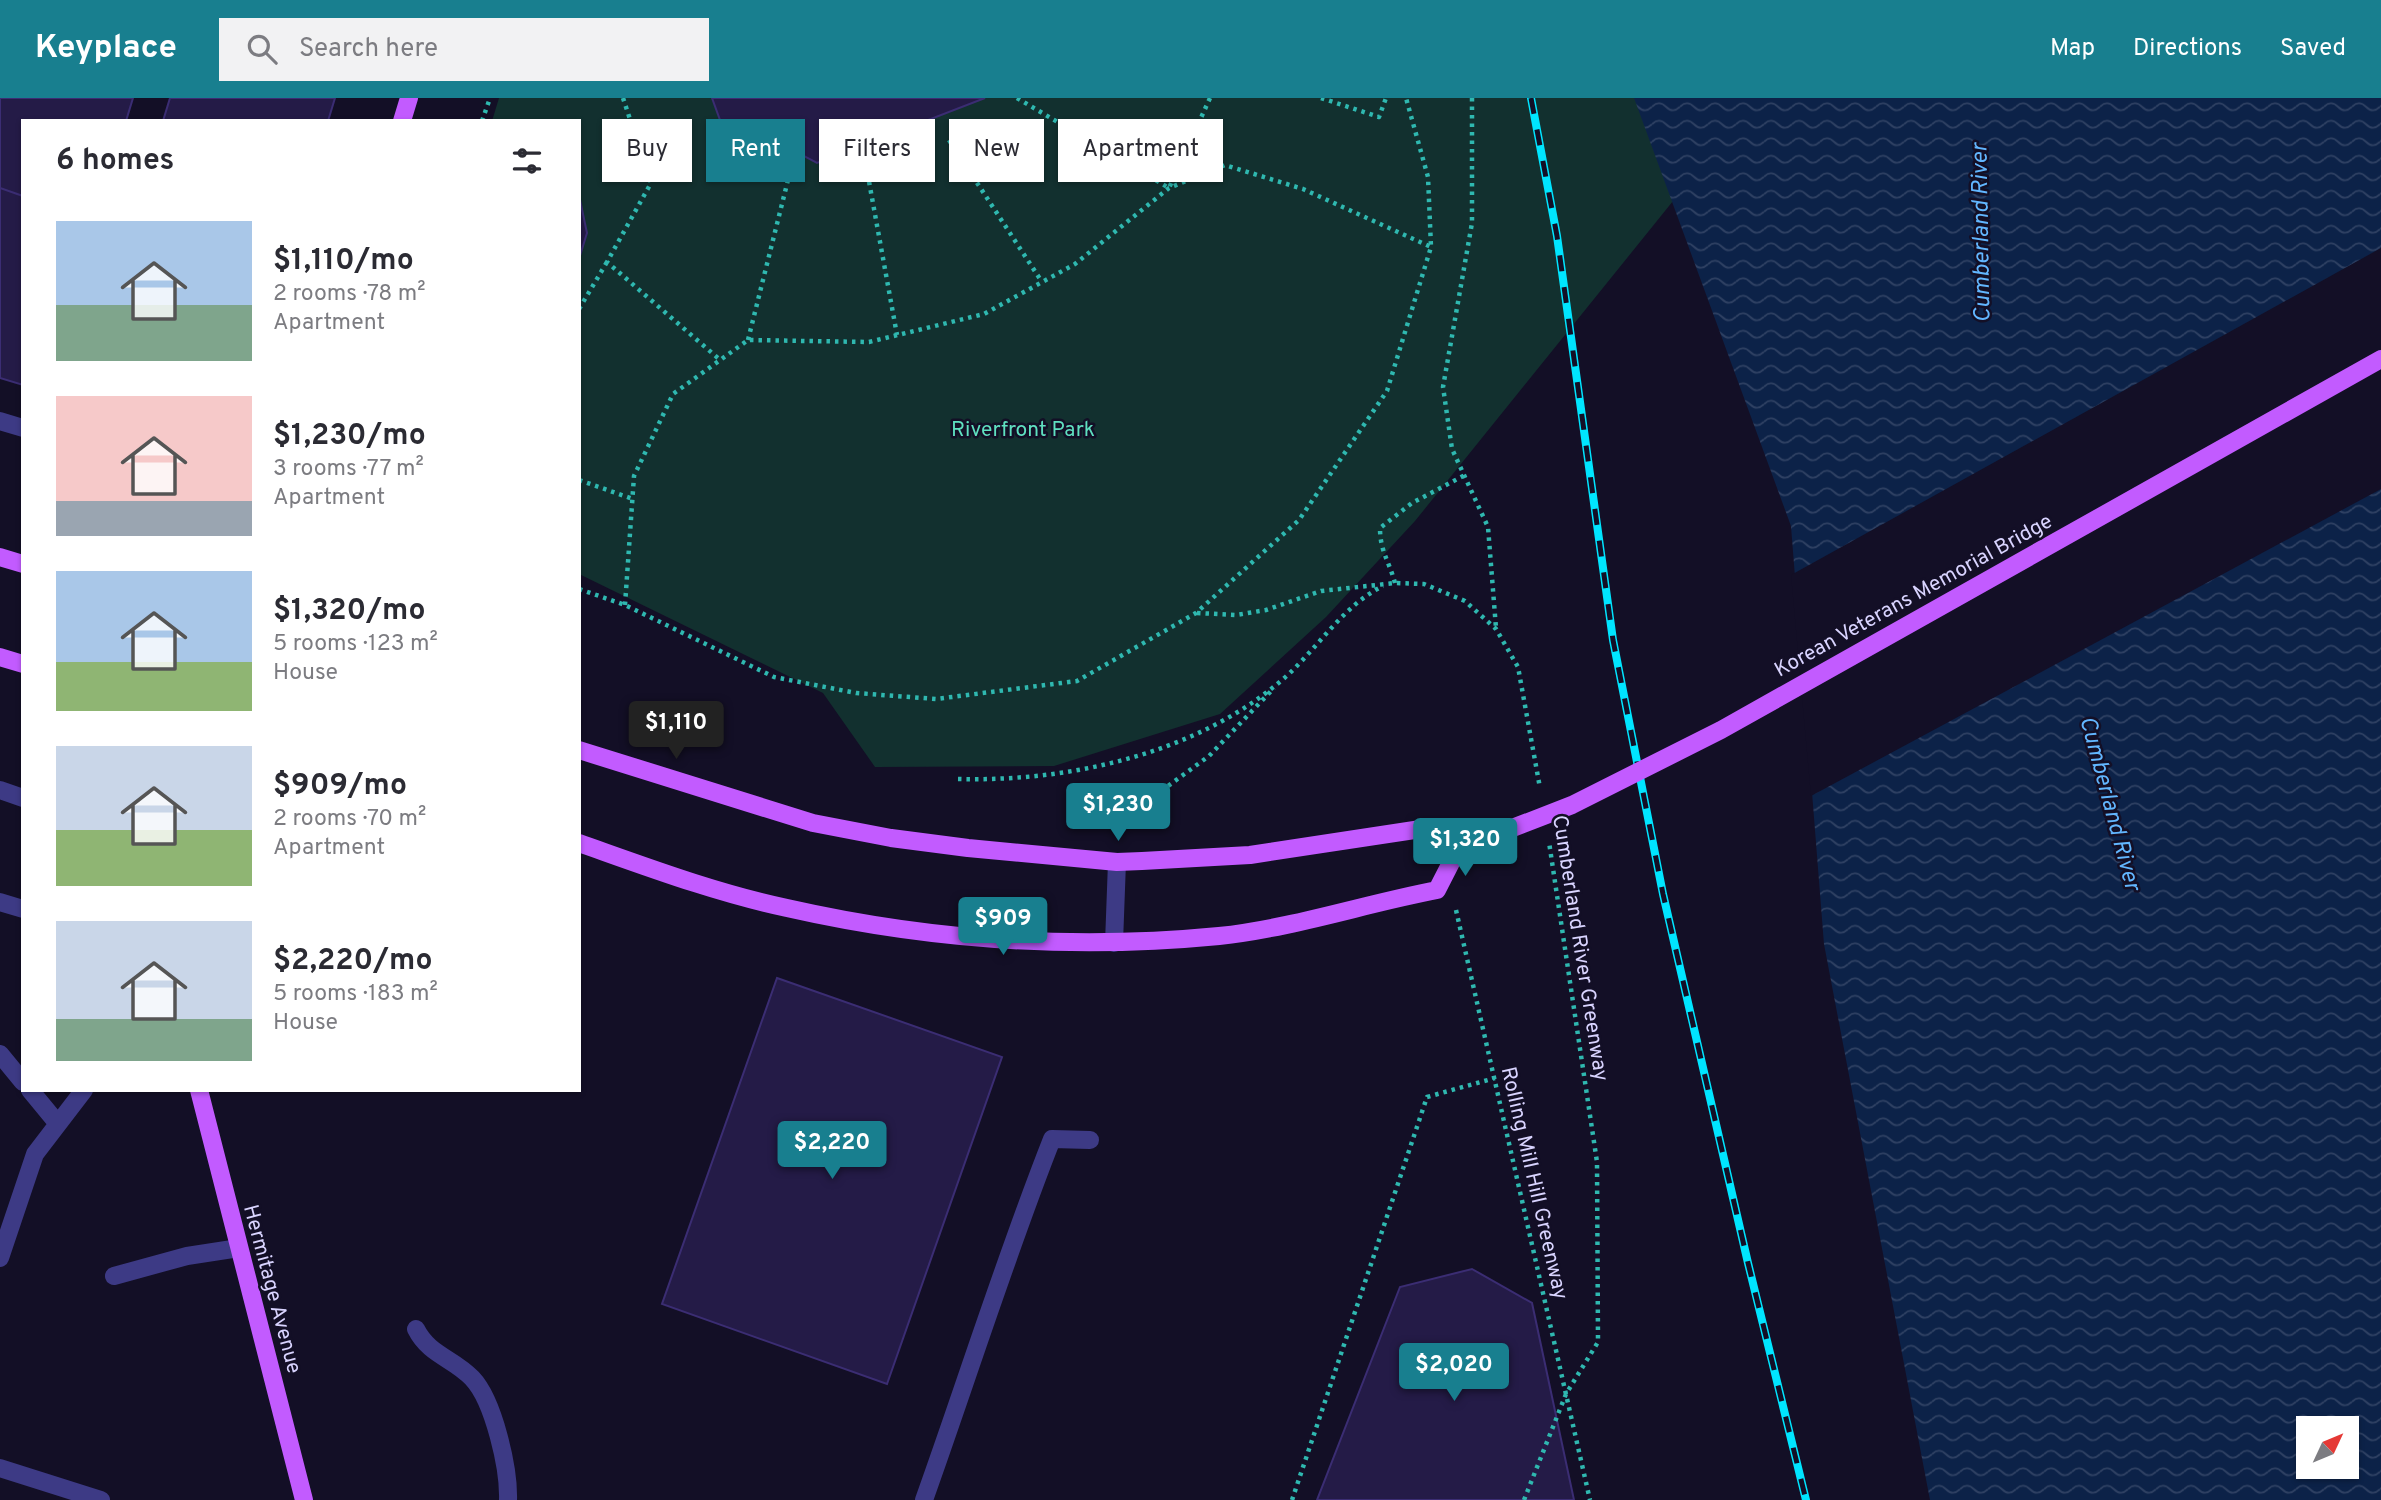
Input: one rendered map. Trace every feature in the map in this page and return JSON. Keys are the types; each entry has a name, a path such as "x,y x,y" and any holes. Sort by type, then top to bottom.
{"main road":[{"path":"403,119 409,98"},
{"name":"Korean Veterans Memorial Bridge","path":"1458,849 1572,805 1721,730 2381,359"},
{"path":"0,557 21,563"},
{"path":"0,657 21,663"},
{"path":"581,751 813,823 891,838 1117,862 1250,855 1421,829 1458,849 1437,890 1317,918 1221,936 1114,943 1030,940 876,926 785,908 661,872 581,845"},
{"name":"Hermitage Avenue","path":"200,1092 304,1500"}],"street":[{"path":"0,421 21,427"},
{"path":"0,790 21,798"},
{"path":"1114,943 1117,862"},
{"path":"0,902 21,908"},
{"path":"0,1054 21,1080"},
{"path":"32,1092 58,1124"},
{"path":"0,1258 35,1154 82,1092"},
{"path":"924,1500 976,1356 1015,1231 1052,1139 1090,1140"},
{"path":"114,1276 187,1256 239,1248"},
{"path":"416,1329 430,1350 460,1368 479,1387 502,1452 509,1484 508,1500"},
{"path":"0,1468 101,1500"}],"path":[{"path":"483,119 490,98"},
{"path":"581,306 651,183 623,98"},
{"path":"1017,98 1169,188"},
{"path":"1169,188 1210,98"},
{"path":"1321,98 1379,117 1386,98"},
{"path":"581,590 625,605 774,677 856,693 936,699 1077,681 1196,613 1298,520 1387,391 1430,247 1428,177 1406,98"},
{"path":"1472,98 1472,223 1443,387 1452,449 1488,527 1496,629"},
{"path":"625,605 634,476 673,394 748,340 869,342 984,314 1075,264 1169,188 1225,165 1303,190 1430,247"},
{"path":"748,340 788,182"},
{"path":"869,182 897,335"},
{"path":"977,182 1042,282"},
{"path":"607,262 719,359"},
{"path":"1395,583 1391,566 1380,549 1380,527 1412,503 1465,475"},
{"path":"581,481 633,499"},
{"name":"Cumberland River Greenway","path":"1196,613 1236,615 1266,610 1321,592 1395,583 1424,584 1465,601 1496,629 1518,667 1541,789"},
{"path":"1127,816 1209,756 1280,682 1310,655 1356,604 1387,584"},
{"path":"958,779 1038,777 1079,771 1137,756 1202,730 1280,682"},
{"name":"Cumberland River Greenway","path":"1524,1500 1566,1394 1598,1342 1597,1162 1547,830"},
{"name":"Rolling Mill Hill Greenway","path":"1445,874 1463,932 1590,1500"},
{"path":"1292,1500 1427,1097 1495,1078"}],"green space":[{"name":"Riverfront Park","path":"499,98 1655,98 1694,175 1415,521 1326,617 1220,714 1054,766 875,767 823,693 581,575 581,119 493,119"}],"water":[{"name":"Cumberland River","path":"1634,98 2381,98 2381,1500 1930,1500 1824,944 1791,526"}],"pier":[{"path":"2381,248 2381,489 1811,796 1791,575"}],"building":[{"path":"0,98 133,98 127,119 21,119 21,195 0,188"},
{"path":"170,98 335,98 329,119 164,119"},
{"path":"712,98 985,98 931,119 819,119 817,163 805,157 805,119 720,119"},
{"path":"0,188 21,195 21,384 0,378"},
{"path":"581,204 587,233 581,252"},
{"path":"777,978 1002,1057 887,1384 662,1304"},
{"path":"1472,1269 1532,1303 1574,1500 1317,1500 1400,1287"}],"railway":[{"path":"1531,98 1557,236 1613,640 1663,894 1806,1500"}]}
